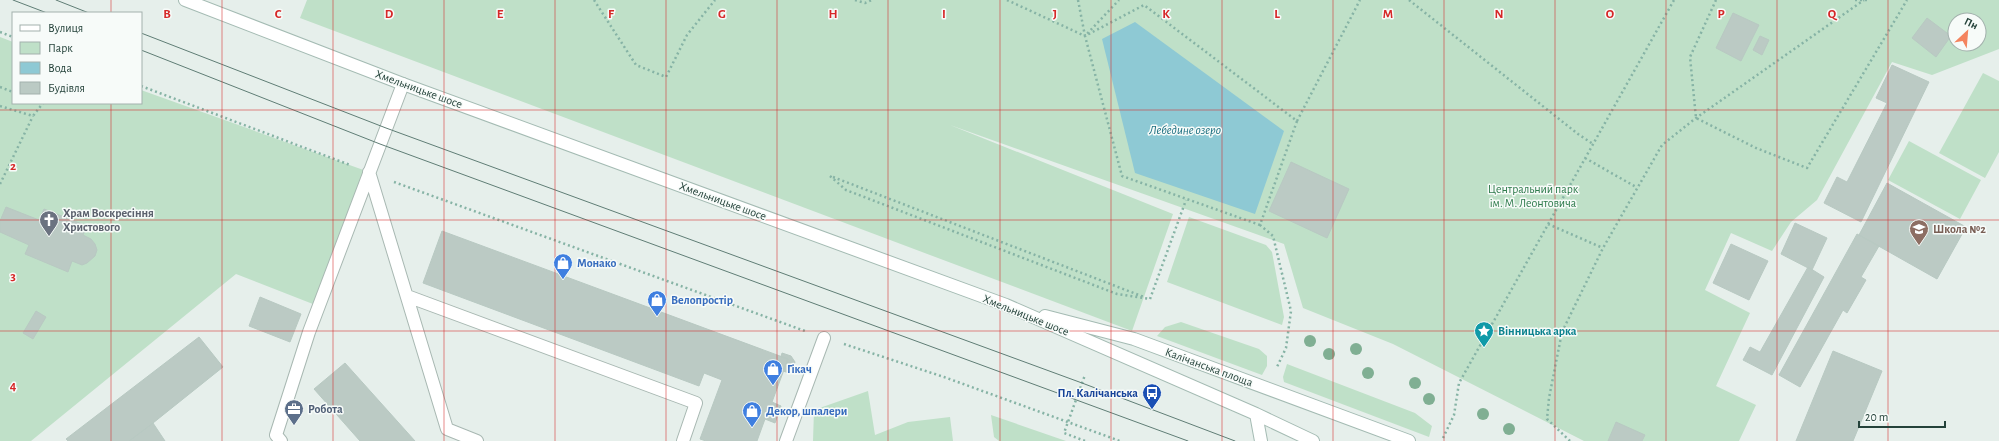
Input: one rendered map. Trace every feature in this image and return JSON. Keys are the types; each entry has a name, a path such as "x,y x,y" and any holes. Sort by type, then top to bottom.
{"main road":[{"name":"Хмельницьке шосе","path":"184,0 403,84 1006,305 1256,414"},
{"path":"281,441 276,435 309,332 403,84"},
{"path":"369,172 447,429 477,441"},
{"path":"407,296 696,403 684,441"},
{"name":"Калічанська площа","path":"1006,305 1134,339 1409,441"},
{"path":"786,441 824,338"},
{"path":"1256,414 1261,441"},
{"path":"1256,414 1313,441"}],"path":[{"path":"594,0 636,65 666,77 687,35 715,0"},
{"path":"855,0 865,3 872,0"},
{"path":"1007,0 1085,36"},
{"path":"1078,0 1085,36 1122,176 1186,200 1260,225 1273,236 1291,311 1286,348 1273,374"},
{"path":"1085,36 1119,0"},
{"path":"1260,225 1297,121 1360,0"},
{"path":"1409,0 1578,134 1593,144"},
{"path":"1443,438 1454,415 1459,383 1674,0"},
{"path":"1696,118 1690,57 1716,0"},
{"path":"1855,0 1865,0"},
{"path":"1570,441 1546,419 1562,332 1602,248 1636,187 1662,145 1696,118 1865,0"},
{"path":"1696,118 1756,148 1807,168 1907,0"},
{"path":"1085,36 1144,5 1297,121"},
{"path":"0,32 12,37"},
{"path":"142,86 369,172 824,338 944,377 1120,441"},
{"path":"0,87 12,92"},
{"path":"0,184 33,116 42,104"},
{"path":"0,106 33,116"},
{"path":"1585,158 1636,187"},
{"path":"830,176 1150,299 1117,294 846,190 830,176"},
{"path":"1150,299 1186,200"},
{"path":"1548,224 1602,248"},
{"path":"1085,376 1064,433 1085,441"}],"green space":[{"name":"Центральний парк ім. М. Леонтовича","path":"307,0 1999,0 1999,49 1932,75 1892,62 1817,200 1791,222 1772,251 1731,233 1705,290 1750,313 1716,386 1756,405 1739,441 1584,441 1393,344 1303,308 1284,244 950,125 1173,214 1132,331 300,18"},
{"path":"0,37 12,42 12,104 142,104 142,90 369,172 318,306 236,274 31,441 0,441"},
{"path":"1983,73 1999,81 1999,152 1985,178 1939,153"},
{"path":"1909,141 1981,180 1960,219 1888,180"},
{"path":"1189,217 1266,245 1272,252 1284,317 1282,325 1167,282"},
{"path":"1181,322 1259,349 1267,356 1267,366 1262,375 1157,336 1165,327"},
{"path":"1287,364 1415,413 1432,426 1429,437 1284,382 1283,377"},
{"path":"868,391 875,435 908,422 950,417 953,441 813,441 814,410"},
{"path":"991,415 1066,441 999,441 994,437"}],"water":[{"name":"Лебедине озеро","path":"1135,22 1284,131 1255,214 1135,173 1102,39"}],"building":[{"path":"1733,13 1759,25 1741,61 1716,48"},
{"path":"1927,18 1947,33 1947,42 1936,57 1912,38"},
{"path":"1760,36 1769,40 1762,55 1753,50"},
{"path":"1892,65 1929,82 1861,222 1824,203 1837,177 1847,182 1887,103 1876,98"},
{"path":"1291,162 1349,189 1327,238 1269,211"},
{"path":"1887,183 1966,227 1937,279 1859,235"},
{"name":"Храм Воскресіння Христового","path":"6,207 39,220 44,209 87,226 83,235 91,239 95,244 97,250 95,256 87,263 82,265 72,261 68,272 25,254 29,245 0,232 0,221"},
{"path":"1795,223 1827,238 1812,270 1781,254"},
{"path":"442,231 788,359 772,402 781,406 775,423 765,419 757,441 706,441 700,439 722,380 704,373 699,386 423,283"},
{"path":"1857,234 1879,246 1861,277 1866,280 1847,313 1843,310 1800,387 1779,375"},
{"path":"1731,244 1768,261 1749,300 1713,283"},
{"path":"1808,267 1824,277 1772,375 1743,360 1750,347 1760,352"},
{"path":"260,297 301,314 290,342 249,326"},
{"path":"36,311 46,317 33,339 23,333"},
{"path":"199,337 223,367 153,423 129,441 68,441 66,439"},
{"path":"1833,351 1882,371 1853,441 1796,441"},
{"path":"782,353 791,356 795,362 792,371 789,373 783,371 788,359 781,357"},
{"path":"345,363 415,441 360,441 314,389"},
{"path":"1616,422 1645,435 1642,441 1608,441"},
{"path":"153,423 165,441 129,441"}],"tram line":[{"path":"13,0 44,12"},
{"path":"56,0 86,12"},
{"path":"142,33 386,128 1082,383 1235,441"},
{"path":"142,50 380,144 1188,441"}],"place":[{"name":"Храм Воскресіння Христового","path":"49,237"},
{"name":"Школа №2","path":"1919,246"},
{"name":"Монако","path":"563,280"},
{"name":"Велопростір","path":"657,317"},
{"name":"Вінницька арка","path":"1484,348"},
{"name":"Гікач","path":"773,386"},
{"name":"Пл. Калічанська","path":"1152,410"},
{"name":"Робота","path":"294,426"},
{"name":"Декор, шпалери","path":"752,428"}]}
